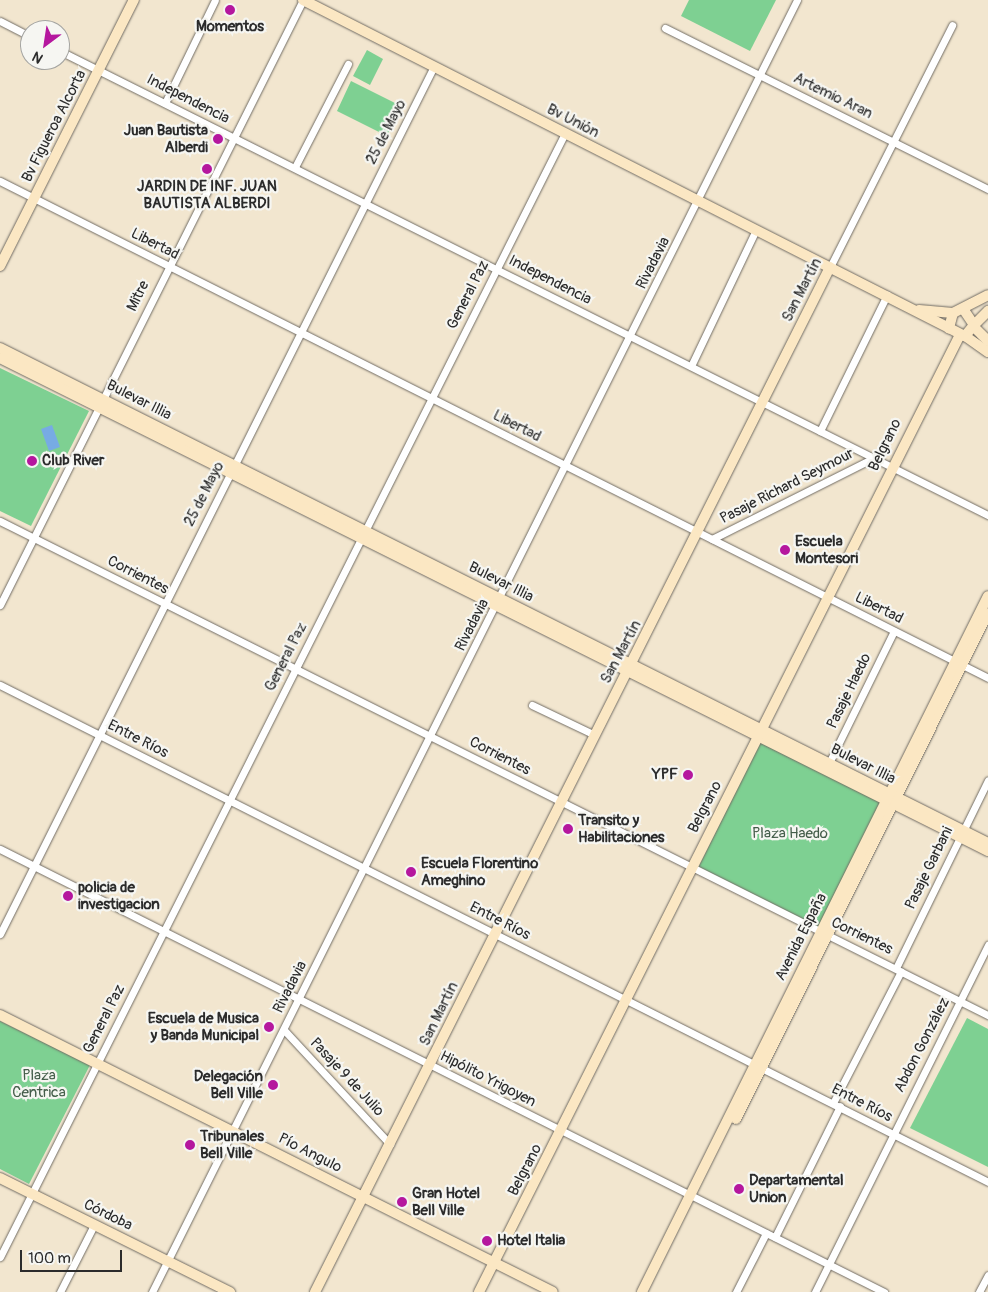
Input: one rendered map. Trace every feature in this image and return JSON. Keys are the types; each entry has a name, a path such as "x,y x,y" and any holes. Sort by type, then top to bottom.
{"main road":[{"name":"Bv Figueroa Alcorta","path":"0,266 134,0"},
{"name":"Bv Unión","path":"303,0 699,202 887,295 949,328 988,352"},
{"name":"San Martín","path":"315,1292 830,268"},
{"path":"949,328 959,312 988,295"},
{"path":"912,309 959,312 988,341"},
{"path":"962,336 988,311"},
{"name":"Belgrano","path":"480,1292 760,733 891,466 962,336"},
{"name":"Bulevar Illia","path":"0,348 101,403 892,800 961,833 988,843"},
{"name":"Bulevar Illia","path":"0,358 101,403"},
{"name":"Avenida España","path":"650,1292 758,1066 892,800 958,664 988,596"},
{"name":"Avenida España","path":"958,664 988,613"},
{"name":"Bulevar Illia","path":"760,733 829,763 892,800"},
{"name":"Bulevar Illia","path":"961,833 988,851"},
{"name":"Pío Angulo","path":"0,1015 98,1062 553,1292"},
{"name":"Córdoba","path":"0,1178 230,1292"},
{"name":"Avenida España","path":"642,1292 694,1197"}],"street":[{"path":"166,103 215,0"},
{"name":"Mitre","path":"0,605 303,0"},
{"name":"Rivadavia","path":"152,1292 632,337 797,0"},
{"path":"0,21 20,31"},
{"name":"San Martín","path":"830,268 952,25"},
{"name":"Artemio Aran","path":"665,28 988,189"},
{"name":"Independencia","path":"70,56 988,515"},
{"path":"295,167 348,64"},
{"name":"25 de Mayo","path":"0,934 434,66"},
{"name":"General Paz","path":"0,1257 565,133"},
{"name":"Libertad","path":"0,182 988,678"},
{"path":"691,366 756,230"},
{"path":"820,431 887,295"},
{"name":"Pasaje Richard Seymour","path":"712,539 874,458"},
{"name":"Corrientes","path":"0,521 988,1014"},
{"name":"Pasaje Haedo","path":"829,763 894,630"},
{"name":"Entre Ríos","path":"0,685 988,1182"},
{"path":"532,705 595,736"},
{"name":"Pasaje Garbani","path":"775,1237 961,833 988,780"},
{"name":"Hipólito Yrigoyen","path":"0,849 884,1292"},
{"name":"Abdon González","path":"815,1292 892,1134 988,945"},
{"name":"Pasaje 9 de Julio","path":"284,1030 390,1144"},
{"path":"60,1292 94,1225"},
{"path":"736,1292 766,1233"},
{"path":"979,1292 988,1275"}],"green space":[{"path":"689,0 776,0 750,51 681,16"},
{"path":"367,50 383,59 370,85 353,76"},
{"path":"351,81 401,106 387,136 337,111"},
{"name":"Club River","path":"0,368 89,411 31,526 0,511"},
{"name":"Plaza Haedo","path":"760,741 883,801 820,929 698,868"},
{"path":"967,1018 988,1029 988,1167 910,1128"},
{"name":"Plaza Centrica","path":"0,1021 90,1065 29,1184 0,1169"}],"water":[{"path":"52,425 60,447 49,451 41,429"}],"place":[{"name":"Momentos","path":"230,10"},
{"name":"Juan Bautista Alberdi","path":"218,139"},
{"name":"JARDIN DE INF. JUAN BAUTISTA ALBERDI","path":"207,169"},
{"name":"Club River","path":"32,461"},
{"name":"Escuela Montesori","path":"785,550"},
{"name":"YPF","path":"688,775"},
{"name":"Transito y Habilitaciones","path":"568,829"},
{"name":"Escuela Florentino Ameghino","path":"411,872"},
{"name":"policia de investigacion","path":"68,896"},
{"name":"Escuela de Musica y Banda Municipal","path":"269,1027"},
{"name":"Delegación Bell Ville","path":"273,1085"},
{"name":"Tribunales Bell Ville","path":"190,1145"},
{"name":"Departamental Union","path":"739,1189"},
{"name":"Gran Hotel Bell Ville","path":"402,1202"},
{"name":"Hotel Italia","path":"487,1241"}]}
